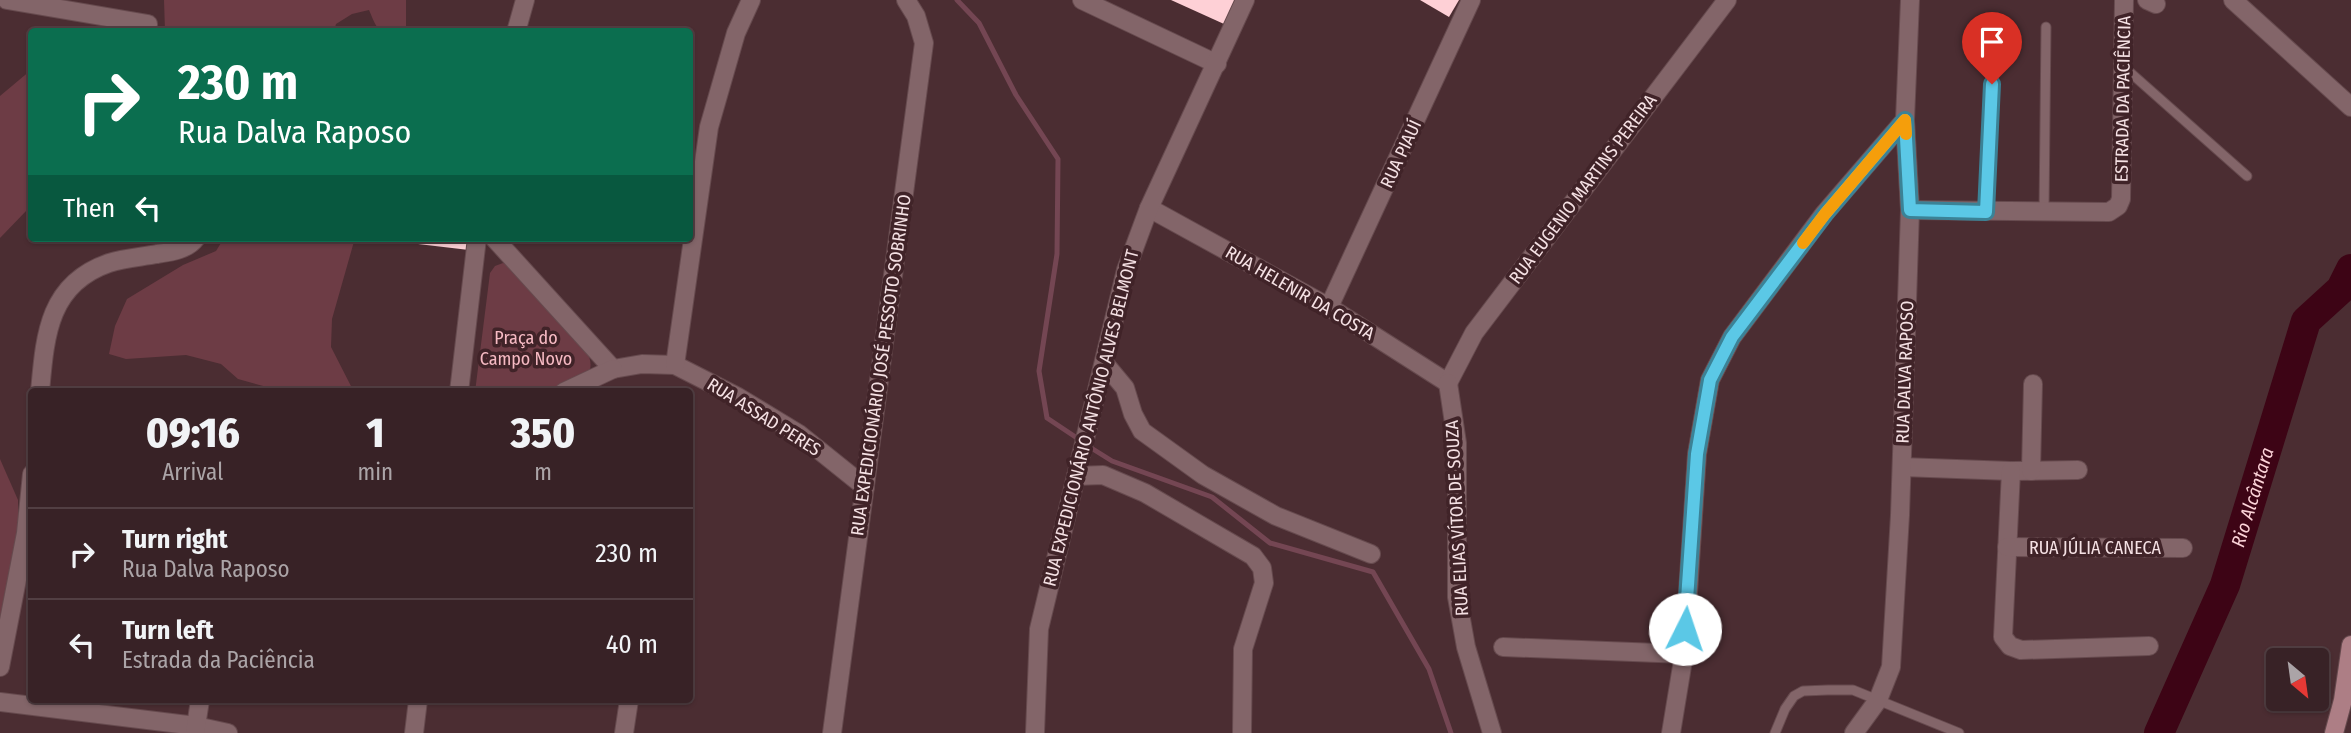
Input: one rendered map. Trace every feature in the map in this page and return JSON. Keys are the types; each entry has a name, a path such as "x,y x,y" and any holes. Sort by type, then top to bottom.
{"street":[{"path":"7,0 148,24"},
{"path":"517,28 525,0"},
{"path":"693,239 709,127 736,33 751,0"},
{"name":"RUA EXPEDICIONÁRIO JOSÉ PESSOTO SOBRINHO","path":"832,733 924,43 916,16 906,0"},
{"path":"1082,0 1217,64"},
{"name":"RUA EXPEDICIONÁRIO ANTÔNIO ALVES BELMONT","path":"1035,733 1039,629 1126,270 1149,208 1245,0"},
{"name":"RUA PIAUÍ","path":"1329,307 1471,0"},
{"name":"RUA EUGENIO MARTINS PEREIRA","path":"1448,383 1474,333 1727,0"},
{"name":"RUA DALVA RAPOSO","path":"1854,733 1878,700 1891,667 1902,467 1910,210 1905,120 1910,0"},
{"name":"ESTRADA DA PACIÊNCIA","path":"1910,210 2109,212 2118,206 2121,199 2124,0"},
{"path":"2232,0 2351,107"},
{"path":"1671,733 1684,654 1697,454 1710,380 1732,337 1757,303 1825,214 1905,120"},
{"name":"RUA HELENIR DA COSTA","path":"1149,208 1329,307 1448,383"},
{"path":"40,388 45,338 62,295 81,275 110,262 176,251 193,242"},
{"path":"459,388 477,242"},
{"path":"498,242 613,369"},
{"path":"675,365 693,242"},
{"name":"RUA ASSAD PERES","path":"573,388 613,369 642,364 675,365 738,397 799,434 865,487"},
{"path":"1104,364 1125,388 1133,414 1142,431 1203,475 1276,516 1371,554"},
{"name":"RUA ELIAS VÍTOR DE SOUZA","path":"1448,383 1457,443 1457,597 1466,647 1492,733"},
{"path":"2031,471 2034,384"},
{"path":"1902,467 2011,471 2078,470"},
{"name":"RUA JÚLIA CANECA","path":"2011,471 2003,637 2010,646 2021,650 2149,646"},
{"path":"1077,472 1103,475 1145,493 1253,556 1262,568 1264,583 1243,649 1242,733"},
{"path":"0,667 28,513"},
{"name":"RUA JÚLIA CANECA","path":"2007,547 2183,548"},
{"path":"2334,733 2343,699 2351,645"},
{"path":"1503,647 1684,654"},
{"path":"0,702 228,733"},
{"path":"195,729 199,703"},
{"path":"414,733 418,703"},
{"path":"624,733 629,703"}],"lane":[{"path":"2044,212 2046,27"},
{"path":"1986,212 1994,33"},
{"path":"2123,66 2247,176"},
{"path":"1774,733 1785,709 1794,696 1803,691 1853,690 1959,733"}],"green space":[{"path":"164,0 406,0 406,28 378,28 369,10 352,14 336,24 335,28 165,28"},
{"path":"28,73 28,205 27,210 0,238 0,96"},
{"path":"222,242 354,242 332,319 331,347 352,388 271,388 238,379 221,364 186,355 126,359 109,354 115,326 127,299 183,265 216,251"},
{"name":"Praça do Campo Novo","path":"506,264 587,352 590,368 583,379 559,388 476,388 490,273 495,266"},
{"path":"0,459 18,500 18,536 0,641"}],"building":[{"path":"1171,0 1235,0 1224,24"},
{"path":"1420,0 1459,0 1449,17"},
{"path":"401,242 470,242 469,250"}],"waterway":[{"path":"957,0 979,23 1016,95 1058,159 1057,254 1039,371 1047,418 1080,440"},
{"name":"Rio Alcântara","path":"2159,733 2225,585 2306,321 2341,289 2351,269"},
{"path":"1088,446 1112,461 1212,497 1270,543 1373,572 1429,669 1451,733"}],"slow traffic":[{"path":"1803,243 1905,120 1906,134"}],"route":[{"path":"1685,629 1697,454 1710,380 1732,337 1825,214 1905,120 1910,210 1986,212 1992,84"}]}
